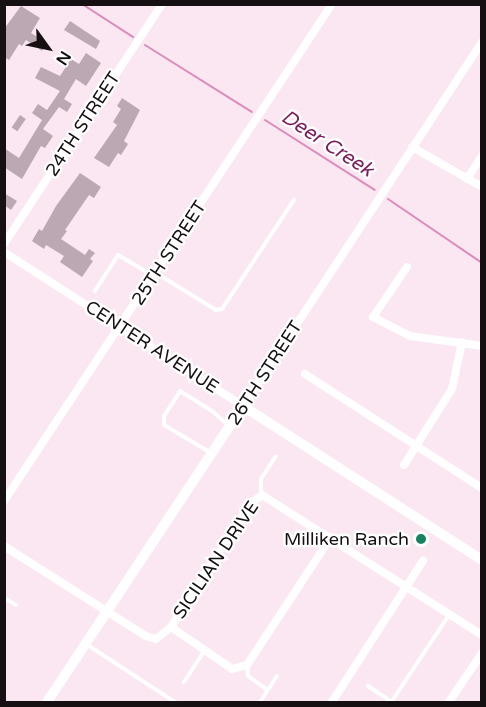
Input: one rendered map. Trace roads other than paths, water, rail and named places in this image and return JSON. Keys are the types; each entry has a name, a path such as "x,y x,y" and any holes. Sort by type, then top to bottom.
{"street":[{"name":"24TH STREET","path":"4,244 162,4"},
{"name":"25TH STREET","path":"4,501 121,327 332,4"},
{"name":"26TH STREET","path":"47,702 482,42"},
{"path":"412,147 482,187"},
{"path":"467,179 482,156"},
{"name":"CENTER AVENUE","path":"4,252 482,560"},
{"path":"407,267 373,317 410,336 482,346"},
{"path":"404,465 452,389 462,342"},
{"path":"305,374 482,488"},
{"path":"261,495 331,537 482,635"},
{"name":"SICILIAN DRIVE","path":"171,627 250,504 261,495"},
{"path":"4,546 150,638 160,638 171,627 232,669 248,665 331,537"},
{"path":"332,702 423,561"},
{"path":"449,702 482,653"}],"lane":[{"path":"96,291 118,255 216,310 222,309 294,200"},
{"path":"211,454 164,424 164,416 180,391 212,411 230,426"},
{"path":"261,495 261,479 276,456"},
{"path":"4,598 16,605"},
{"path":"368,686 392,702 450,615"},
{"path":"86,644 175,702"},
{"path":"184,682 204,650"},
{"path":"248,665 248,676 268,690"},
{"path":"260,702 277,676"}],"waterway":[{"name":"Deer Creek","path":"82,4 133,37"},
{"name":"Deer Creek","path":"145,45 252,112"},
{"name":"Deer Creek","path":"265,120 375,190"},
{"name":"Deer Creek","path":"388,199 482,263"}],"place":[{"name":"Milliken Ranch","path":"421,539"}]}
